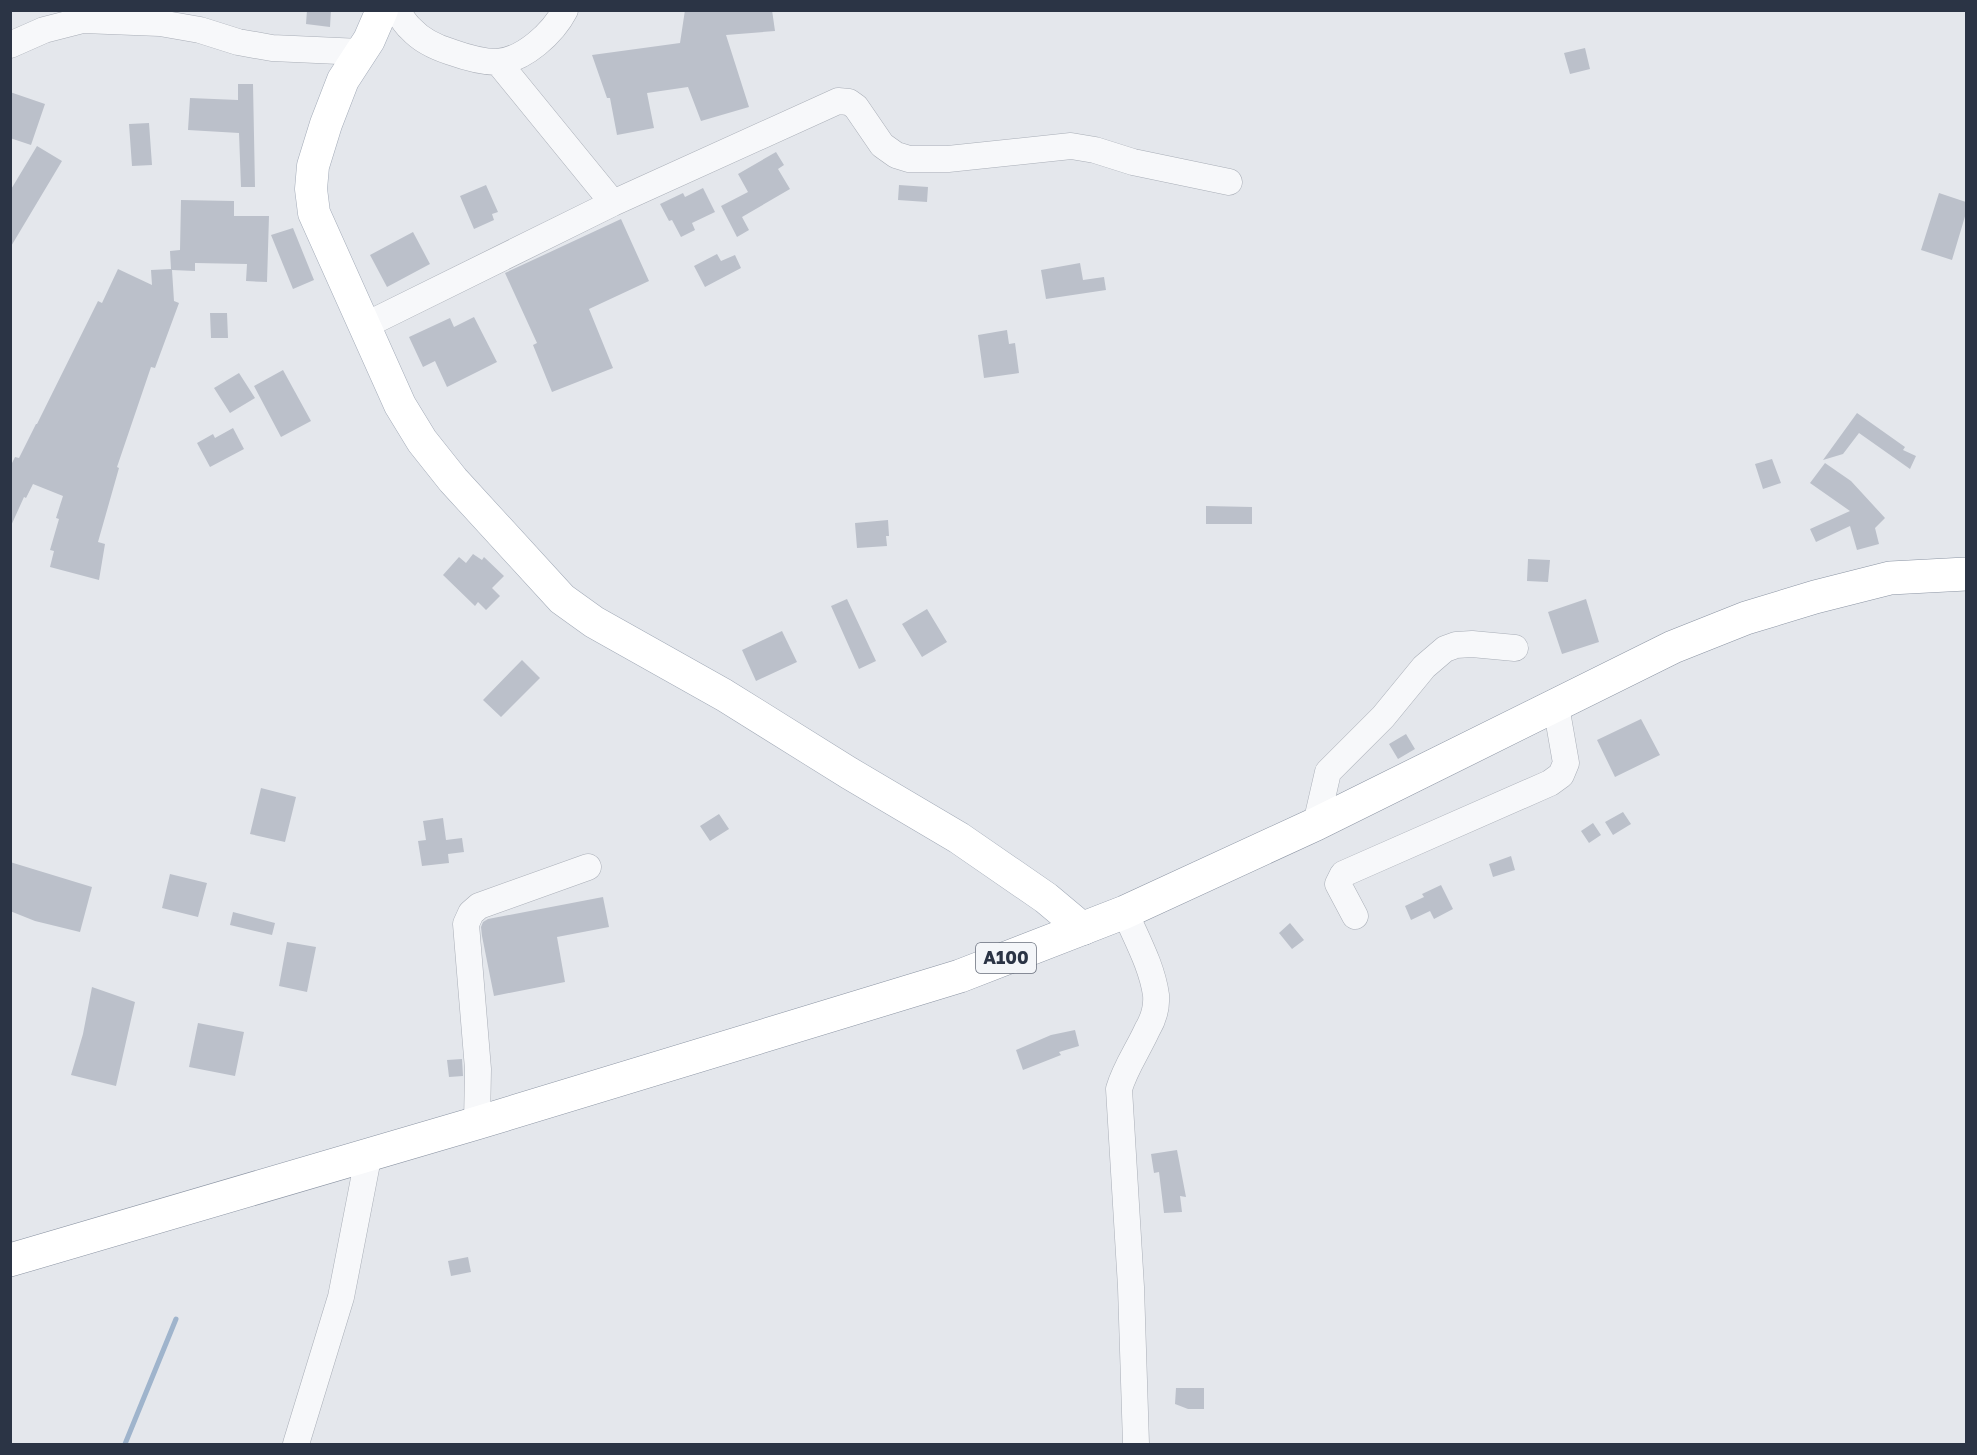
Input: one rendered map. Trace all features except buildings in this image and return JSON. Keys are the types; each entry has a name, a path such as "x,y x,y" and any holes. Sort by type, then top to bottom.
{"highway":[{"name":"A100","path":"10,1260 477,1123 960,976 1125,912 1316,824 1673,647 1746,618 1890,578 1966,574"}],"main road":[{"path":"382,10 362,52 343,80 313,166 311,189 314,213 400,405 422,441 453,480 562,599 594,622 724,695 959,838 1046,898 1083,929"}],"street":[{"path":"397,10 411,30 439,48 468,58 498,62 518,55 541,42 558,25 566,10"},
{"path":"10,45 44,30 83,20 160,23 200,30 238,42 272,48 362,52"},
{"path":"498,62 613,203"},
{"path":"364,326 613,203 838,101 849,102 856,107 882,145 896,155 909,159 948,159 1071,146 1095,150 1133,162 1229,182"},
{"path":"1316,824 1328,772 1383,717 1424,667 1445,649 1464,645 1515,648"},
{"path":"1355,916 1338,884 1343,874 1550,783 1561,775 1566,763 1556,706"},
{"path":"477,1123 478,1059 466,924 471,913 479,906 588,867"},
{"path":"1125,912 1146,961 1156,995 1155,1013 1119,1089 1131,1287 1136,1444"},
{"path":"296,1444 340,1297 369,1153"}],"waterway":[{"path":"125,1444 176,1319"}]}
